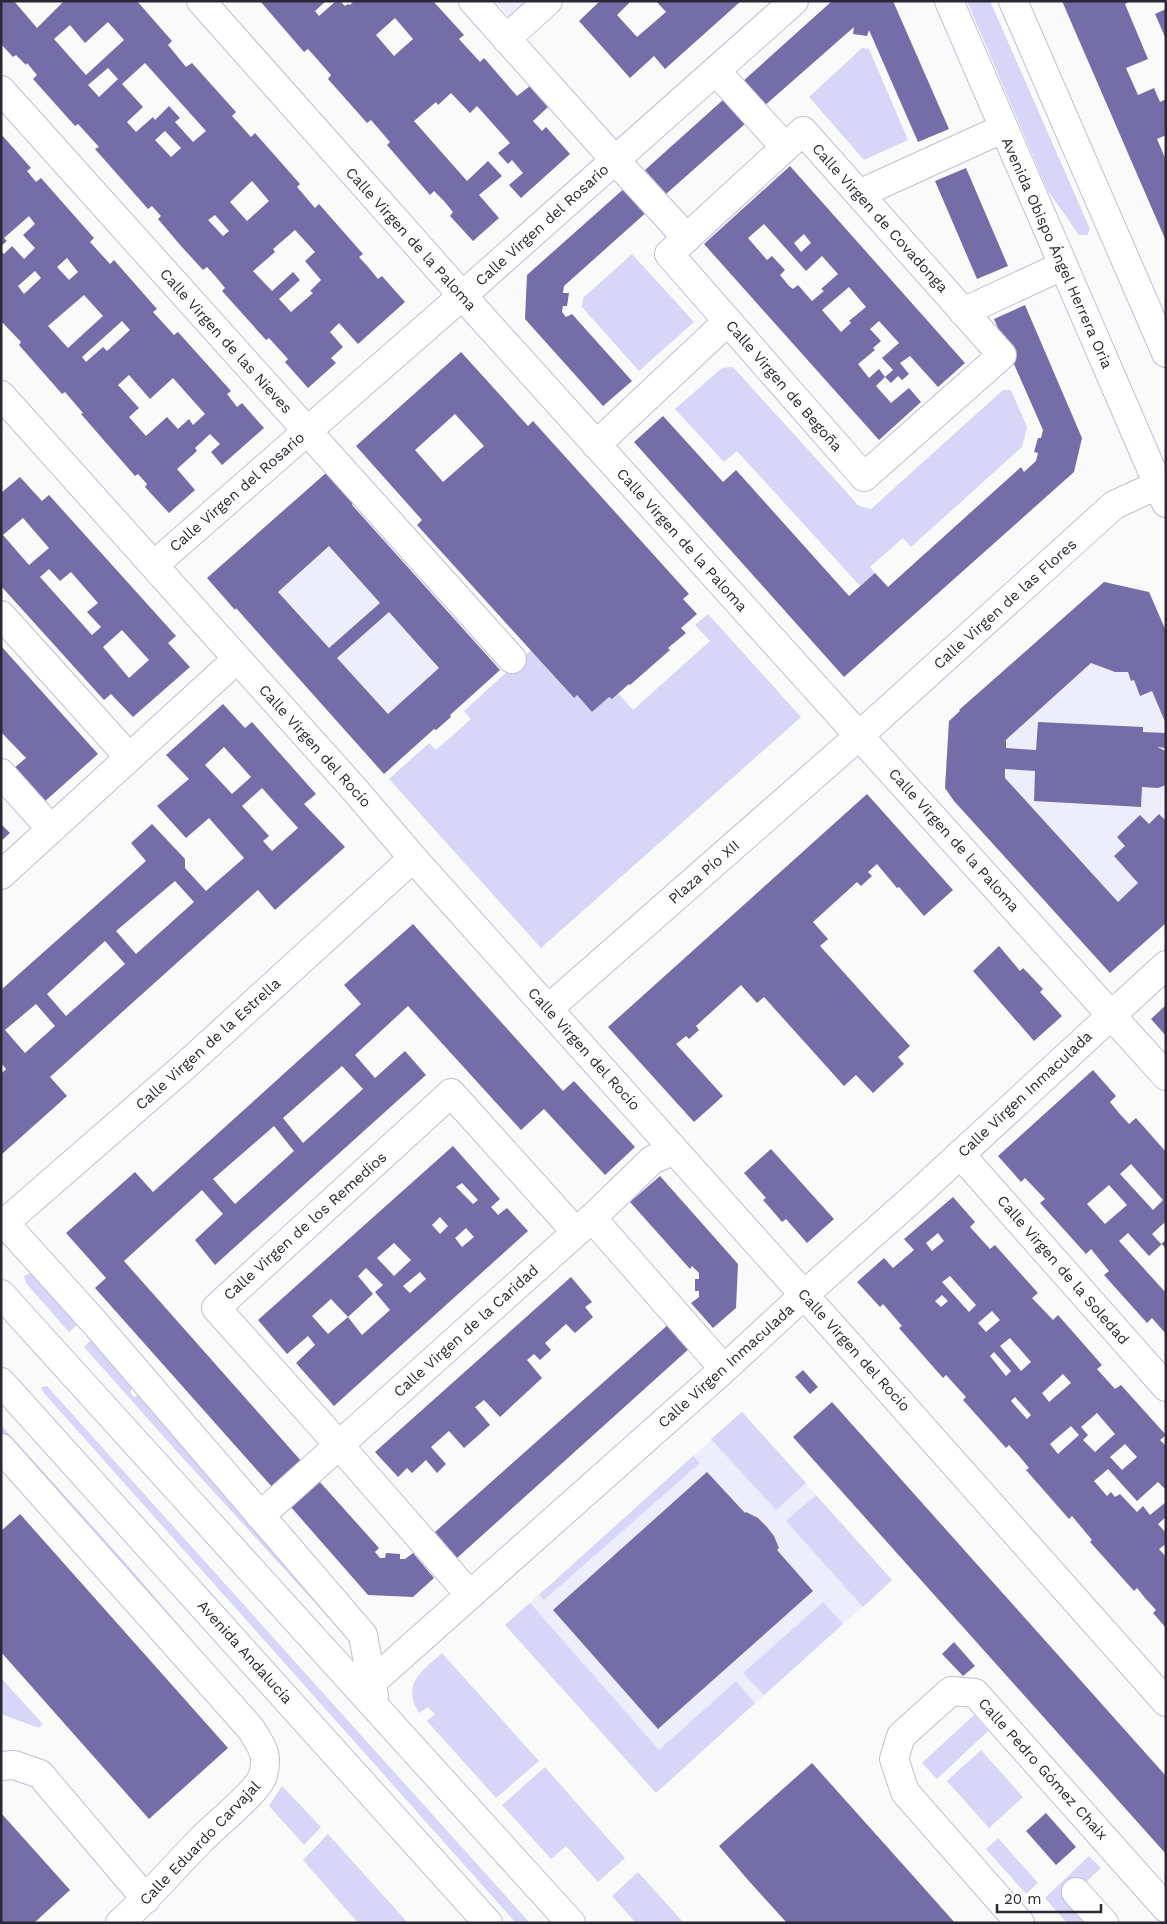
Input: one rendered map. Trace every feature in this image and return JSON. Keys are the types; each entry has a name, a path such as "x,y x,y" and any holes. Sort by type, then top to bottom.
{"street":[{"name":"Calle Virgen de la Paloma","path":"201,1 462,296 1166,1076"},
{"path":"473,1 687,238 785,147 716,71"},
{"path":"506,39 548,1"},
{"name":"Calle Virgen del Rosario","path":"154,566 794,1"},
{"name":"Avenida Obispo Ángel Herrera Oria","path":"949,1 1002,129 1163,490"},
{"path":"1013,1 1166,353"},
{"name":"Calle Virgen de las Nieves","path":"1,90 512,659"},
{"path":"859,194 1002,129"},
{"name":"Calle Virgen de Covadonga","path":"785,147 803,131 1002,355"},
{"name":"Calle Virgen de Begoña","path":"687,238 668,254 864,477 1002,355"},
{"path":"963,312 1062,266"},
{"path":"596,445 728,322"},
{"name":"Calle Virgen del Rocío","path":"1,395 348,782 413,858 1166,1702"},
{"name":"Calle Virgen de las Flores","path":"860,735 1114,504 1163,490"},
{"path":"1,615 129,757"},
{"path":"1,875 237,659"},
{"name":"Plaza Pío XII","path":"548,1009 860,735"},
{"path":"1,773 51,829"},
{"name":"Calle Virgen de la Estrella","path":"3,1223 185,1066 413,858"},
{"name":"Calle Virgen Inmaculada","path":"371,1682 724,1369 1166,965"},
{"name":"Calle Virgen de los Remedios","path":"470,1595 216,1308 452,1093 724,1369"},
{"name":"Calle Virgen de la Caridad","path":"260,1516 584,1225 652,1160 674,1150"},
{"name":"Calle Virgen de la Soledad","path":"960,1154 1166,1387"},
{"path":"3,1223 95,1323 363,1636 378,1709"},
{"path":"1,1294 571,1923"},
{"name":"Avenida Andalucía","path":"1,1382 488,1923"},
{"name":"Calle Eduardo Carvajal","path":"1,1448 251,1728 266,1756 263,1776 248,1796 202,1838 146,1899 120,1923"},
{"name":"Calle Pedro Gómez Chaix","path":"1020,1923 905,1792 894,1759 901,1736 951,1691 975,1693 1166,1908"},
{"path":"1,1766 14,1765 40,1774 146,1899"},
{"path":"1076,1892 1104,1923"}],"shaded area":[{"path":"495,1 529,1 510,18"},
{"path":"967,1 990,1 1090,229 1087,235 1079,235 1048,191"},
{"path":"862,48 869,49 908,140 864,160 809,97"},
{"path":"632,254 694,322 639,371 582,307 583,298"},
{"path":"733,367 859,506 871,509 1003,390 1011,390 1027,427 1022,447 911,547 903,538 870,567 875,573 860,586 737,451 724,462 675,409 722,368"},
{"path":"326,473 500,670 450,715 451,717 436,730 434,729 384,774 207,578"},
{"path":"1104,582 1149,592 1166,631 1166,923 1140,945 967,816 945,788 949,721 959,710"},
{"path":"708,614 801,717 541,948 389,779 429,743 436,750 471,719 464,711 531,650 573,698 577,695 592,712 609,697 612,699 618,693 633,710 710,641 695,625"},
{"path":"32,1274 77,1325 69,1332 26,1283 24,1276"},
{"path":"91,1340 133,1388 130,1392 134,1397 138,1395 290,1563 286,1569 291,1574 295,1569 335,1617 330,1619 84,1347"},
{"path":"47,1386 530,1923 516,1923 43,1392 41,1387"},
{"path":"742,1412 892,1580 656,1793 505,1625"},
{"path":"742,1412 806,1483 776,1510 711,1439"},
{"path":"1,1425 123,1560 260,1720 1,1439"},
{"path":"693,1456 700,1463 544,1600 539,1595"},
{"path":"816,1495 892,1580 863,1607 786,1521"},
{"path":"823,1602 843,1624 764,1695 743,1673"},
{"path":"530,1603 659,1750 736,1681 755,1703 656,1793 505,1625"},
{"path":"442,1653 539,1761 496,1798 427,1721 435,1714 428,1707 419,1713 414,1703 412,1694 416,1679"},
{"path":"1,1678 43,1724 39,1728 1,1714"},
{"path":"974,1715 988,1731 937,1779 922,1763"},
{"path":"981,1750 1023,1797 989,1828 947,1781"},
{"path":"545,1767 625,1858 598,1882 566,1846 551,1859 502,1805"},
{"path":"282,1786 321,1827 304,1845 269,1806"},
{"path":"328,1834 408,1923 358,1923 303,1860"},
{"path":"998,1838 1038,1883 1026,1894 986,1849"},
{"path":"1089,1856 1101,1868 1065,1902 1084,1923 1067,1923 1045,1898"},
{"path":"638,1872 684,1923 636,1923 612,1896"}],"building":[{"path":"1,1 14,1 37,28 64,1 137,1 172,41 168,45 186,67 192,63 236,112 232,116 251,137 255,133 300,184 297,187 315,208 319,204 363,254 359,257 378,279 382,276 405,302 358,344 339,323 330,332 343,347 331,358 336,363 308,388 285,362 288,359 269,338 266,340 222,291 225,288 216,277 207,267 203,270 158,219 161,216 152,206 148,209 95,149 99,147 78,124 75,126 33,79 37,75 27,63 26,65 16,55 13,57 1,44","holes":["108,22 124,40 86,75 54,39 70,25 85,43","145,63 206,131 193,142 175,122 180,118 169,106 155,120 153,117 136,132 127,122 143,107 122,84","108,68 118,79 99,97 88,85","165,131 181,148 171,157 155,140","252,181 269,201 247,221 230,202","215,215 229,231 223,236 208,220","295,230 315,252 305,261 321,280 310,291 313,293 291,312 279,299 300,280 293,272 272,291 253,271 275,252 273,249"]},
{"path":"260,1 326,1 315,11 319,16 336,1 340,1 345,6 350,5 354,1 433,1 464,35 459,39 480,62 484,58 517,96 530,86 548,107 533,121 542,131 546,127 570,154 521,198 509,185 523,173 512,160 508,164 498,153 510,143 477,106 470,113 451,93 438,105 436,102 414,121 467,181 488,161 502,176 479,195 499,218 473,241 450,216 453,212 444,201 434,191 430,195 387,145 390,142 371,120 367,123 328,79 331,75 308,49 304,52","holes":["395,18 413,39 394,56 376,35"]},
{"path":"600,1 631,1 617,15 637,37 666,12 656,1 741,1 665,69 654,56 630,78 579,21"},
{"path":"832,1 893,1 949,129 918,142 869,30 867,36 853,34 854,27 763,107 741,83"},
{"path":"1062,1 1130,1 1125,4 1148,59 1126,68 1138,95 1154,88 1160,102 1166,99 1166,135 1157,139 1166,160 1166,241"},
{"path":"1166,9 1166,39 1155,14"},
{"path":"724,99 745,124 666,194 645,170"},
{"path":"1,134 31,168 27,171 36,182 41,178 94,238 90,242 110,264 114,260 157,309 153,312 174,335 178,332 231,391 227,394 237,407 242,403 264,428 222,465 211,452 220,444 210,434 195,448 197,451 177,469 195,490 169,513 145,487 147,484 138,474 135,476 81,414 83,413 65,392 62,394 19,345 21,342 1,321 1,251 4,254 12,246 24,259 35,248 23,235 35,224 29,216 4,238 7,241 1,246","holes":["67,258 78,272 69,280 57,267","35,271 41,278 24,294 18,286","84,295 103,316 68,348 48,326","122,321 130,330 107,351 103,347 86,362 82,357","129,375 150,399 173,378 205,414 193,425 189,419 178,429 167,417 146,436 129,417 139,408 118,385"]},
{"path":"790,166 965,363 938,387 910,356 900,363 909,374 902,380 898,376 891,383 885,377 876,386 891,403 909,388 921,402 879,440 704,244","holes":["764,224 806,271 822,256 838,274 821,289 824,291 812,301 798,285 793,289 789,286 780,275 785,270 772,256 767,260 748,238","804,234 811,243 801,252 794,243","849,287 866,307 849,321 851,323 841,332 822,310","879,321 899,343 882,358 893,370 885,377 879,369 869,378 858,364 875,350 873,348 881,341 870,329"]},
{"path":"966,168 1008,266 977,279 935,181"},
{"path":"627,186 649,210 564,286 563,293 569,293 567,306 563,306 562,312 566,317 572,314 632,381 603,406 525,319 527,275"},
{"path":"1025,305 1082,438 1074,472 844,677 634,442 663,416 723,482 736,470 849,596 875,573 888,587 1021,467 1024,472 1036,461 1038,453 1034,452 1038,438 1041,438 1043,430 994,319"},
{"path":"461,352 528,426 533,421 689,594 683,599 697,614 681,628 686,633 668,648 670,650 630,685 612,699 609,697 592,712 577,695 574,698 417,525 422,520 356,446","holes":["455,414 484,446 443,482 415,450"]},
{"path":"326,473 353,503 352,505 500,670 450,715 451,717 436,730 434,729 384,774 207,578","holes":["329,546 380,603 329,648 278,592","389,612 439,668 388,714 337,658"]},
{"path":"20,477 42,501 49,495 176,636 168,643 190,667 133,717 111,694 104,700 1,586 1,493","holes":["23,518 49,548 29,565 3,535","49,569 60,581 71,572 98,603 87,612 101,627 92,635 40,577","122,630 149,660 129,678 103,647"]},
{"path":"1104,582 1149,592 1166,631 1166,724 1152,691 1140,696 1134,680 1131,681 1128,672 1115,672 1091,663 1006,740 1006,748 1036,750 1038,722 1143,727 1143,732 1166,733 1166,748 1157,747 1166,751 1166,785 1158,788 1142,787 1141,807 1034,801 1035,771 1005,769 1005,778 1118,902 1138,883 1114,856 1125,846 1117,837 1140,815 1149,824 1159,814 1166,821 1166,923 1110,973 954,801 945,788 949,721 959,710"},
{"path":"1,646 98,754 43,803 13,769 26,758 1,732"},
{"path":"223,704 245,728 252,722 316,794 304,804 345,847 275,910 258,890 50,1077 67,1096 1,1155 1,1074 6,1069 1,1063 1,990 146,861 131,843 152,824 185,859 185,868 206,891 244,858 209,818 186,838 157,806 189,779 166,755","holes":["224,747 251,777 232,794 205,765","262,788 298,828 272,851 263,841 269,836 242,806","175,881 194,902 136,954 116,931","105,941 125,964 66,1016 47,994","36,1004 55,1026 25,1053 5,1030"]},
{"path":"867,794 953,890 924,916 877,864 868,872 872,876 861,886 857,882 813,922 828,939 820,946 910,1046 898,1057 904,1064 873,1093 856,1075 844,1086 764,997 757,1003 741,985 696,1026 699,1030 689,1039 686,1036 676,1044 723,1096 694,1122 608,1027"},
{"path":"1,824 10,833 1,841"},
{"path":"413,924 563,1091 574,1081 635,1147 605,1175 544,1109 521,1130 408,1006 355,1055 375,1078 405,1051 426,1075 215,1265 195,1240 223,1214 202,1190 124,1261 302,1462 273,1488 95,1288 106,1278 66,1233 135,1172 153,1192 361,1004 344,985","holes":["342,1066 363,1089 303,1143 283,1118","274,1126 294,1151 235,1204 213,1179"]},
{"path":"999,946 1020,971 1023,968 1043,989 1040,992 1062,1016 1034,1041 973,971"},
{"path":"1166,1005 1166,1036 1151,1019"},
{"path":"1093,1070 1116,1096 1110,1102 1119,1113 1129,1124 1136,1118 1166,1152 1166,1225 1164,1223 1152,1234 1161,1244 1166,1240 1166,1249 1162,1244 1149,1256 1128,1233 1119,1241 1166,1293 1166,1334 1152,1318 1147,1323 1104,1275 1109,1271 1091,1249 1086,1254 1040,1203 1045,1199 1025,1178 1021,1182 998,1156","holes":["1131,1164 1163,1200 1153,1210 1120,1174","1109,1185 1127,1205 1105,1224 1087,1204"]},
{"path":"453,1146 500,1199 491,1207 498,1215 507,1208 528,1231 334,1406 296,1363 315,1345 308,1336 287,1354 258,1320","holes":["462,1183 478,1200 473,1204 456,1187","440,1217 448,1226 440,1234 432,1225","466,1228 474,1237 462,1247 455,1238","394,1243 411,1260 394,1276 377,1258","366,1268 383,1285 375,1292 390,1310 362,1335 348,1317 373,1294 358,1276","420,1272 426,1279 410,1293 403,1286","331,1299 348,1317 328,1334 312,1316"]},
{"path":"771,1149 834,1219 807,1243 786,1219 782,1222 763,1200 766,1198 744,1173"},
{"path":"660,1176 738,1264 736,1308 713,1328 691,1303 699,1297 699,1291 695,1291 695,1279 699,1279 699,1273 692,1266 690,1269 630,1202"},
{"path":"953,1197 975,1222 970,1227 990,1249 995,1245 1038,1293 1032,1298 1053,1320 1058,1315 1102,1365 1097,1369 1115,1389 1121,1385 1166,1435 1160,1440 1166,1446 1166,1490 1158,1482 1137,1501 1108,1469 1094,1481 1107,1496 1111,1492 1115,1497 1120,1494 1137,1512 1143,1506 1150,1515 1166,1502 1166,1517 1158,1524 1166,1533 1166,1544 1159,1549 1166,1557 1166,1628 1153,1613 1156,1610 1137,1588 1134,1591 1090,1542 1092,1540 1072,1516 1069,1519 1026,1470 1029,1468 1020,1457 1009,1445 1006,1448 963,1400 966,1397 946,1375 943,1378 899,1328 902,1326 883,1304 880,1307 857,1282 884,1258 893,1268 914,1250 904,1239","holes":["938,1233 944,1241 932,1251 926,1243","950,1276 976,1305 969,1312 942,1282","942,1295 948,1301 941,1307 935,1301","992,1311 1000,1320 986,1332 978,1323","1010,1338 1031,1362 1021,1371 1000,1346","994,1352 1011,1371 1006,1376 990,1356","1063,1374 1071,1383 1049,1402 1042,1393","1015,1397 1031,1415 1027,1419 1011,1401","1097,1413 1115,1434 1095,1452 1083,1440 1088,1435 1081,1427","1071,1426 1079,1435 1058,1454 1050,1444","1125,1444 1137,1457 1122,1470 1110,1457"]},
{"path":"571,1277 592,1302 585,1307 593,1317 575,1333 566,1324 545,1343 551,1350 540,1360 534,1354 527,1360 542,1378 500,1417 484,1400 475,1407 490,1425 464,1448 449,1431 431,1447 446,1464 437,1473 426,1460 412,1473 407,1468 398,1477 375,1452"},
{"path":"670,1323 691,1347 457,1558 435,1532"},
{"path":"803,1370 818,1387 810,1394 795,1377"},
{"path":"832,1402 1166,1776 1166,1854 793,1437"},
{"path":"707,1472 745,1513 758,1518 767,1527 774,1536 779,1548 777,1550 813,1591 658,1729 553,1610"},
{"path":"319,1481 379,1548 375,1552 380,1558 385,1558 386,1553 400,1554 400,1559 405,1559 413,1553 434,1578 413,1597 368,1595 290,1506"},
{"path":"20,1514 228,1748 149,1819 1,1652 1,1531"},
{"path":"954,1642 975,1666 963,1676 942,1654"},
{"path":"812,1763 955,1923 787,1923 748,1880 719,1846"},
{"path":"1,1813 70,1890 34,1923 1,1923"},
{"path":"1046,1813 1076,1847 1056,1865 1026,1831"}]}
